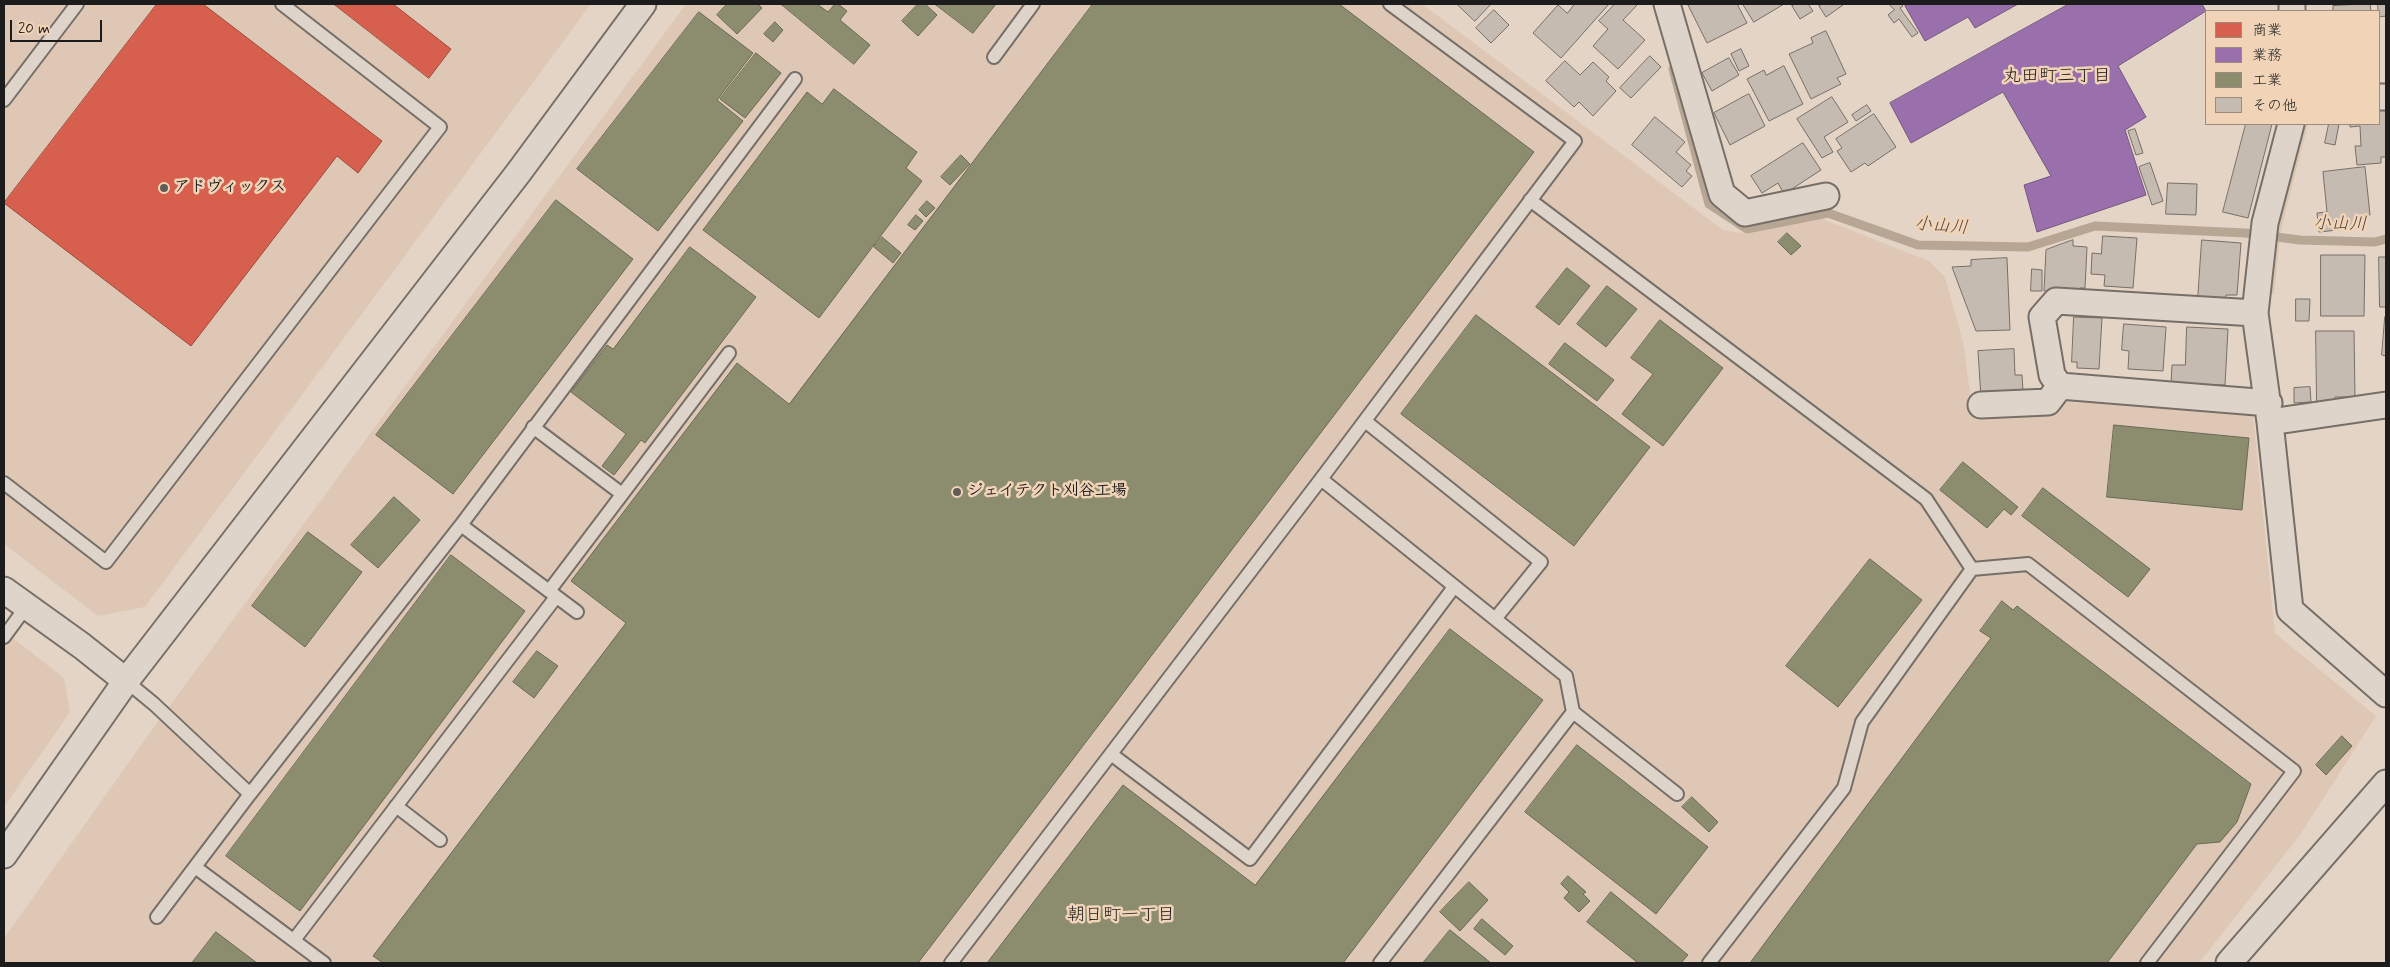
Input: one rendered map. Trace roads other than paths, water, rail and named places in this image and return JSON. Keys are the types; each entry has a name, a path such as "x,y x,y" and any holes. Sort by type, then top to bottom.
{"street":[{"path":"4,854 126,681 513,180 643,4"},
{"path":"1667,4 1722,194 1745,213 1826,196"},
{"path":"2291,125 2266,223 2254,313 2270,413 2290,610 2386,694"},
{"path":"2254,313 2056,301 2042,317 2052,375 2060,386 2270,413 2386,405"},
{"path":"1981,406 2048,402 2060,386"},
{"path":"4,590 82,646 126,681"},
{"path":"2229,963 2386,783"}],"lane":[{"path":"4,100 77,4"},
{"path":"4,483 106,562 440,127 282,4"},
{"path":"994,56 1032,4"},
{"path":"951,963 1321,479 1575,141 1390,4"},
{"path":"157,917 250,794 460,525 795,79"},
{"path":"1530,200 1926,498 1972,568"},
{"path":"294,940 396,806 552,594 622,494 729,353"},
{"path":"1365,421 1541,562 1495,619"},
{"path":"534,427 622,494"},
{"path":"1321,479 1566,676 1573,712 1677,794"},
{"path":"460,525 577,612"},
{"path":"1972,568 2028,564 2294,771 2147,963"},
{"path":"1709,963 1844,788 1862,722 1972,568"},
{"path":"1111,754 1250,859 1454,587"},
{"path":"4,637 26,607"},
{"path":"126,681 154,704 250,794"},
{"path":"1380,963 1573,712"},
{"path":"396,806 440,840"},
{"path":"195,867 324,963"}],"waterway":[{"name":"小山川","path":"1673,69 1709,204 1747,229 1828,213 1918,245 2028,247 2095,226 2245,233 2300,240 2375,242 2386,239"}],"place":[{"name":"アドヴィックス","path":"164,188"},
{"name":"ジェイテクト刈谷工場","path":"957,492"}],"district":[{"name":"丸田町三丁目","path":"2057,77"},
{"name":"朝日町一丁目","path":"1121,916"}]}
